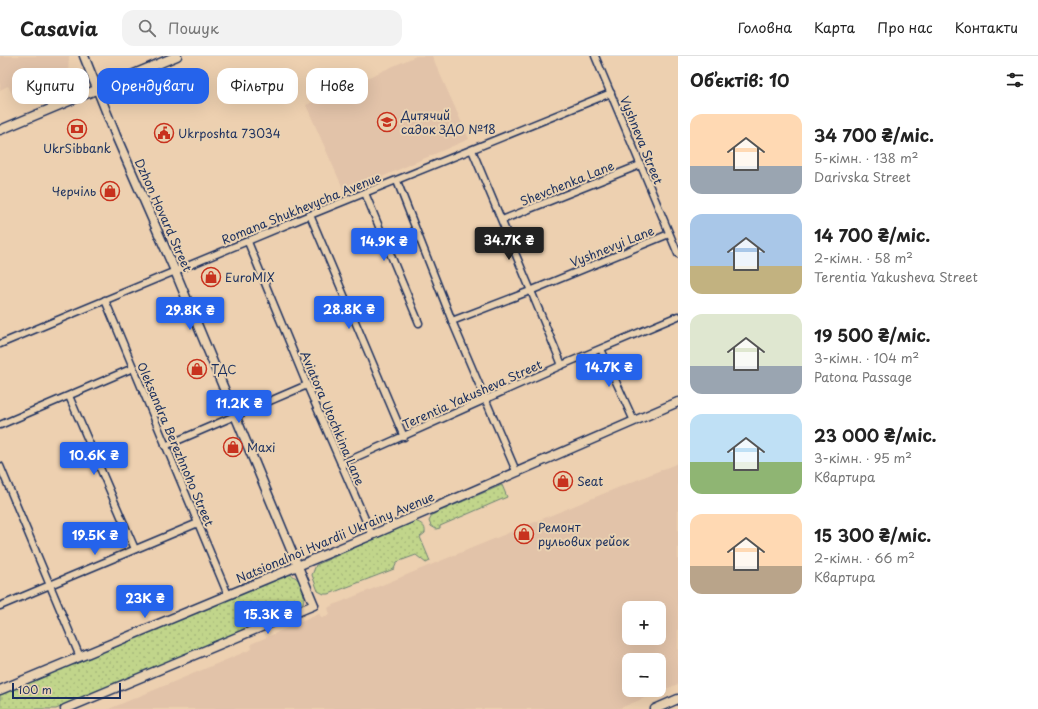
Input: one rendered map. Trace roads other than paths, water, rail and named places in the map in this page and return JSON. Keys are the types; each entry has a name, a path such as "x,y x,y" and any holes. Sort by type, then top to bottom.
{"street":[{"name":"Dzhon Hovard Street","path":"84,56 97,88"},
{"path":"149,68 177,56"},
{"name":"Vyshneva Street","path":"595,56 678,254"},
{"path":"0,130 97,90"},
{"name":"Romana Shukhevycha Avenue","path":"0,344 310,215 611,93"},
{"name":"Dzhon Hovard Street","path":"65,709 314,605 236,415 103,104"},
{"path":"472,150 562,365"},
{"name":"Shevchenka Lane","path":"502,220 640,166"},
{"path":"397,181 452,321 516,471"},
{"path":"365,193 418,323"},
{"path":"310,215 404,437"},
{"name":"Vyshnevyi Lane","path":"452,321 669,234"},
{"name":"Aviatora Utochkina Lane","path":"248,242 307,386 372,535"},
{"name":"Oleksandra Berezhnoho Street","path":"105,300 228,596"},
{"name":"Terentia Yakusheva Street","path":"341,464 562,365 678,316"},
{"path":"601,349 634,420"},
{"path":"0,425 133,368"},
{"path":"165,446 307,386"},
{"path":"69,396 135,549"},
{"name":"Natsionalnoi Hvardii Ukrainy Avenue","path":"0,690 372,535 516,471 678,402"},
{"path":"0,466 51,584 80,657"},
{"path":"0,606 198,523"},
{"path":"655,709 678,699"}],"place":[{"name":"Дитячий садок ЗДО №18","path":"387,122"},
{"name":"UkrSibbank","path":"77,129"},
{"name":"Ukrposhta 73034","path":"164,133"},
{"name":"Черчіль","path":"110,191"},
{"name":"EuroMIX","path":"211,277"},
{"name":"ТДС","path":"197,369"},
{"name":"Maxi","path":"233,447"},
{"name":"Seat","path":"563,481"},
{"name":"Ремонт рульових рейок","path":"524,534"}]}
